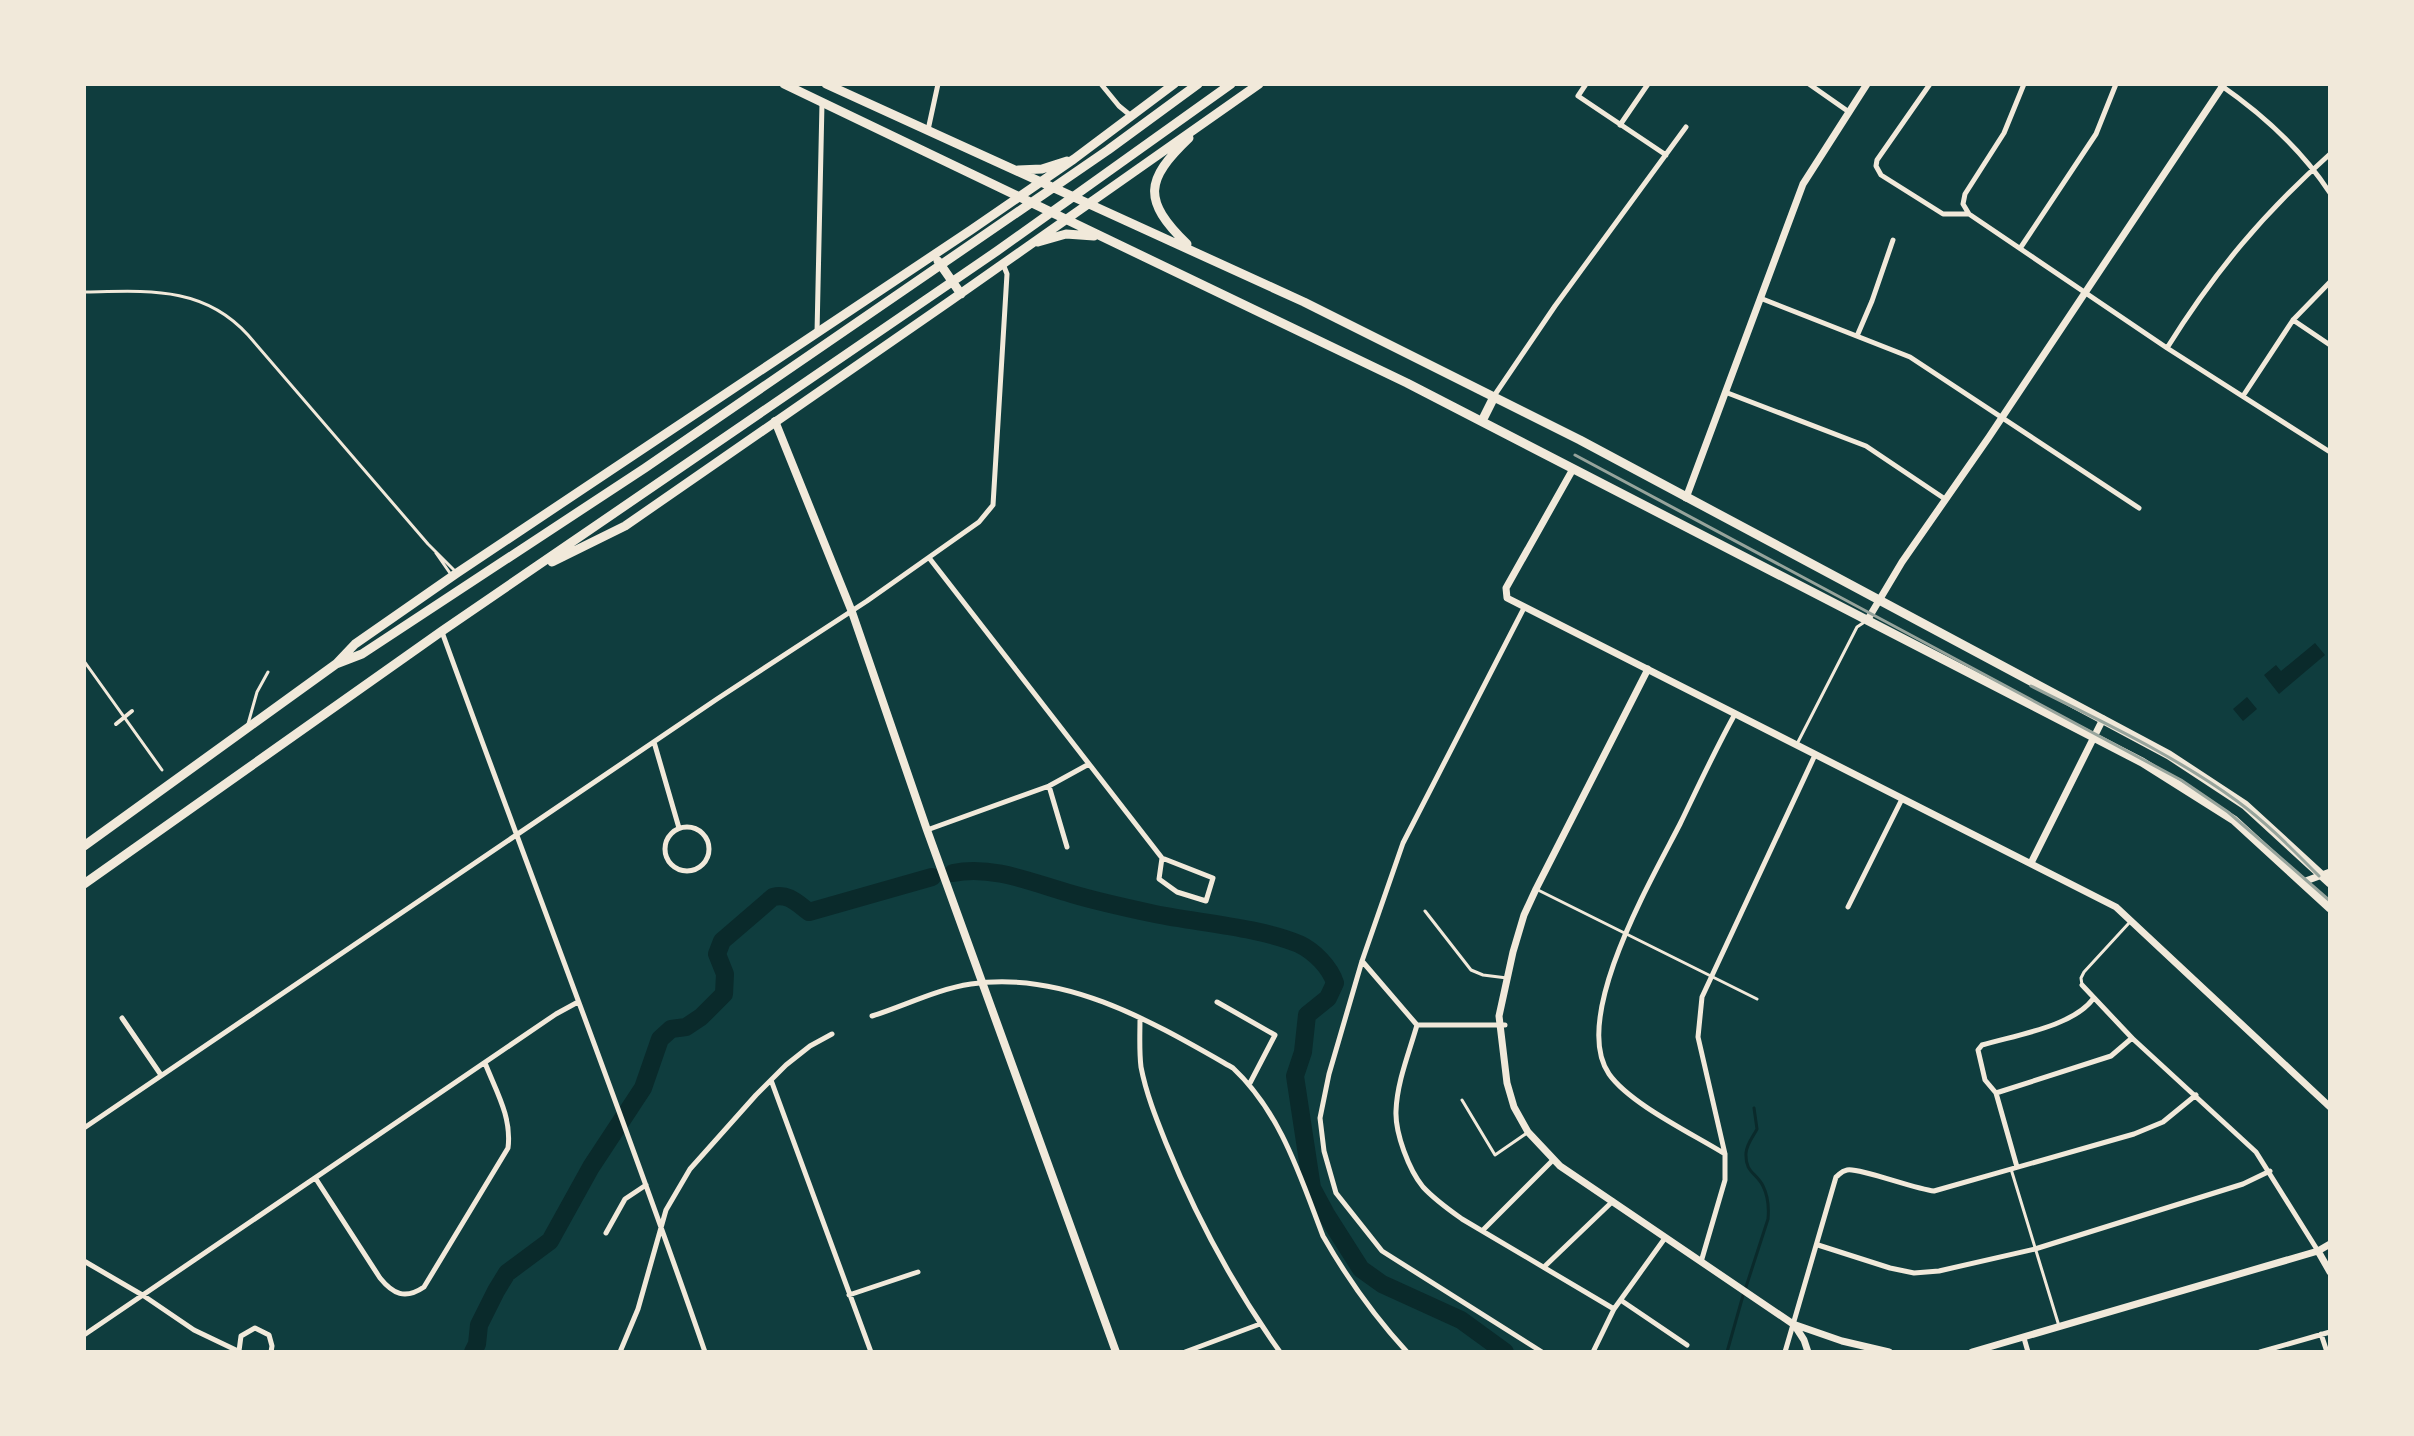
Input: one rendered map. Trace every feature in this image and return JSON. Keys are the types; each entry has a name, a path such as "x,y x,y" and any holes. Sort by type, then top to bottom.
{"main road":[{"path":"784,84 1482,421 2094,737 2234,820 2330,908"},
{"path":"826,84 1192,249 1494,397 1686,498 2169,755 2245,805 2327,877"},
{"path":"84,846 336,664 355,644 1043,181 1174,84"},
{"path":"336,664 362,654 645,468 1108,150 1198,84"},
{"path":"84,884 442,631 1095,183 1233,84 1237,100"},
{"path":"517,580 625,526 1259,84"},
{"path":"1132,116 1160,152"},
{"path":"1192,249 1160,215 1155,184 1167,159 1202,125"},
{"path":"1016,170 1042,169 1074,159"},
{"path":"1030,244 1066,234 1087,234 1109,239"},
{"path":"934,255 961,294"},
{"path":"887,286 898,285 914,294 921,308 915,325"},
{"path":"1482,421 1494,397"},
{"path":"775,421 852,612 927,830 1116,1352"}],"street":[{"path":"928,130 938,84"},
{"path":"1101,84 1132,116"},
{"path":"1586,84 1578,96 1666,155"},
{"path":"1620,125 1648,84"},
{"path":"1809,84 1849,112"},
{"path":"1686,498 1803,184 1867,84"},
{"path":"1930,84 1877,160 1876,166 1881,175 1943,214 1969,214"},
{"path":"2024,84 2004,133 1965,194 1963,204 1969,214 2167,348 2330,452"},
{"path":"2021,247 2096,134 2116,84"},
{"path":"1868,619 2222,85 2314,168 2330,193"},
{"path":"817,334 822,102"},
{"path":"1494,397 1555,306 1686,127"},
{"path":"2167,348 2198,297 2234,251 2272,208 2330,154"},
{"path":"1857,336 1893,240"},
{"path":"84,1128 654,742 852,612 979,522 993,505 1007,274 1003,263"},
{"path":"2243,396 2293,320 2330,282"},
{"path":"1760,298 1910,357 2139,508"},
{"path":"2293,320 2330,345"},
{"path":"1725,392 1866,446 1945,499"},
{"path":"1573,469 1506,588 1507,598 2116,907 2330,1107"},
{"path":"930,559 1162,858 1213,878 1206,901 1177,892 1159,879 1162,858"},
{"path":"1524,608 1403,843 1362,961 1329,1074 1320,1118 1324,1151 1336,1193 1382,1251 1542,1352"},
{"path":"442,631 515,836 662,1226 705,1352"},
{"path":"1648,669 1524,915 1502,1007 1507,1083 1514,1107 1528,1132 1553,1160 1793,1324 1842,1341 1889,1352"},
{"path":"116,724 132,711"},
{"path":"1725,1154 1621,1088 1601,1060 1599,1042 1606,983 1624,934 1735,714"},
{"path":"2031,863 2103,719"},
{"path":"654,742 679,828"},
{"path":"1701,1262 1725,1180 1725,1154 1698,1037 1702,997 1815,755"},
{"path":"927,830 1049,786 1089,764"},
{"path":"1049,786 1067,847"},
{"path":"1848,907 1902,799"},
{"path":"693,827 709,843 707,858 697,868 683,870 667,857 668,837 679,828 693,827"},
{"path":"2303,882 2327,877"},
{"path":"1362,961 1417,1025 1502,1024"},
{"path":"872,1016 972,984 1037,984 1111,1005 1233,1068 1250,1083 1272,1113 1323,1236 1378,1321 1407,1352"},
{"path":"2082,985 2132,1038 2248,1143 2270,1171 2330,1272"},
{"path":"2014,1168 1996,1093 1985,1080 1977,1053 1979,1047 2063,1021 2086,1008 2093,999"},
{"path":"84,1335 578,1002"},
{"path":"1217,1002 1275,1035 1250,1083"},
{"path":"122,1018 161,1075"},
{"path":"1140,1018 1141,1066 1158,1122 1192,1206 1260,1324 1280,1352"},
{"path":"1417,1025 1398,1089 1396,1114 1401,1138 1421,1184 1439,1203 1614,1309"},
{"path":"620,1352 638,1309 673,1195 690,1169 771,1080 810,1046 832,1034"},
{"path":"1996,1093 2111,1056 2132,1038"},
{"path":"316,1179 390,1290 403,1295 413,1294 424,1287 508,1148 510,1131 506,1114 485,1063"},
{"path":"771,1080 871,1352"},
{"path":"1785,1352 1836,1177 1840,1173 1853,1170 1934,1191 2134,1134 2163,1122 2196,1095"},
{"path":"1484,1229 1553,1160"},
{"path":"1818,1245 1914,1273 1961,1267 2035,1249 2243,1184 2270,1171"},
{"path":"606,1233 625,1199 646,1185"},
{"path":"1544,1267 1613,1201"},
{"path":"1593,1352 1614,1309 1665,1238"},
{"path":"1972,1352 2318,1251 2330,1244"},
{"path":"84,1261 194,1330 240,1352 241,1336 255,1328 269,1335 271,1352"},
{"path":"849,1295 918,1272"},
{"path":"1622,1301 1687,1345"},
{"path":"1185,1352 1260,1324"},
{"path":"1793,1324 1808,1352"},
{"path":"2260,1352 2330,1332"},
{"path":"2321,1334 2327,1352"},
{"path":"2024,1338 2028,1352"}],"lane":[{"path":"84,292 171,292 194,298 227,316 248,335 454,575"},
{"path":"1797,746 1857,627 1868,619"},
{"path":"84,661 162,770"},
{"path":"247,728 257,692 268,672"},
{"path":"1536,889 1757,999"},
{"path":"1425,911 1471,970 1507,978"},
{"path":"2082,985 2084,972 2131,920"},
{"path":"1462,1100 1495,1155 1528,1132"},
{"path":"2014,1168 2059,1328"}],"water":[{"path":"2315,643 2325,655 2279,694 2264,675 2276,665 2281,671"},
{"path":"2247,697 2257,709 2243,721 2233,709"}],"waterway":[{"path":"953,873 998,873 1124,907 1265,933 1299,944 1316,955 1335,983 1328,998 1307,1015 1303,1052 1295,1076 1312,1188 1361,1269 1382,1284 1461,1320 1505,1352"},
{"path":"473,1352 479,1325 496,1291 507,1273 550,1241 591,1167 643,1088 660,1039 671,1029 686,1027 701,1017 724,994 725,974 717,954 722,941 773,897 788,898 809,912 932,877"},
{"path":"1745,1290 1768,1219 1765,1190 1746,1160 1748,1146 1757,1129 1754,1108"},
{"path":"1727,1352 1744,1292"}],"railway":[{"path":"1575,455 2181,780 2228,812 2330,901"},
{"path":"2031,686 2136,739 2213,784 2259,818 2319,876"}]}
